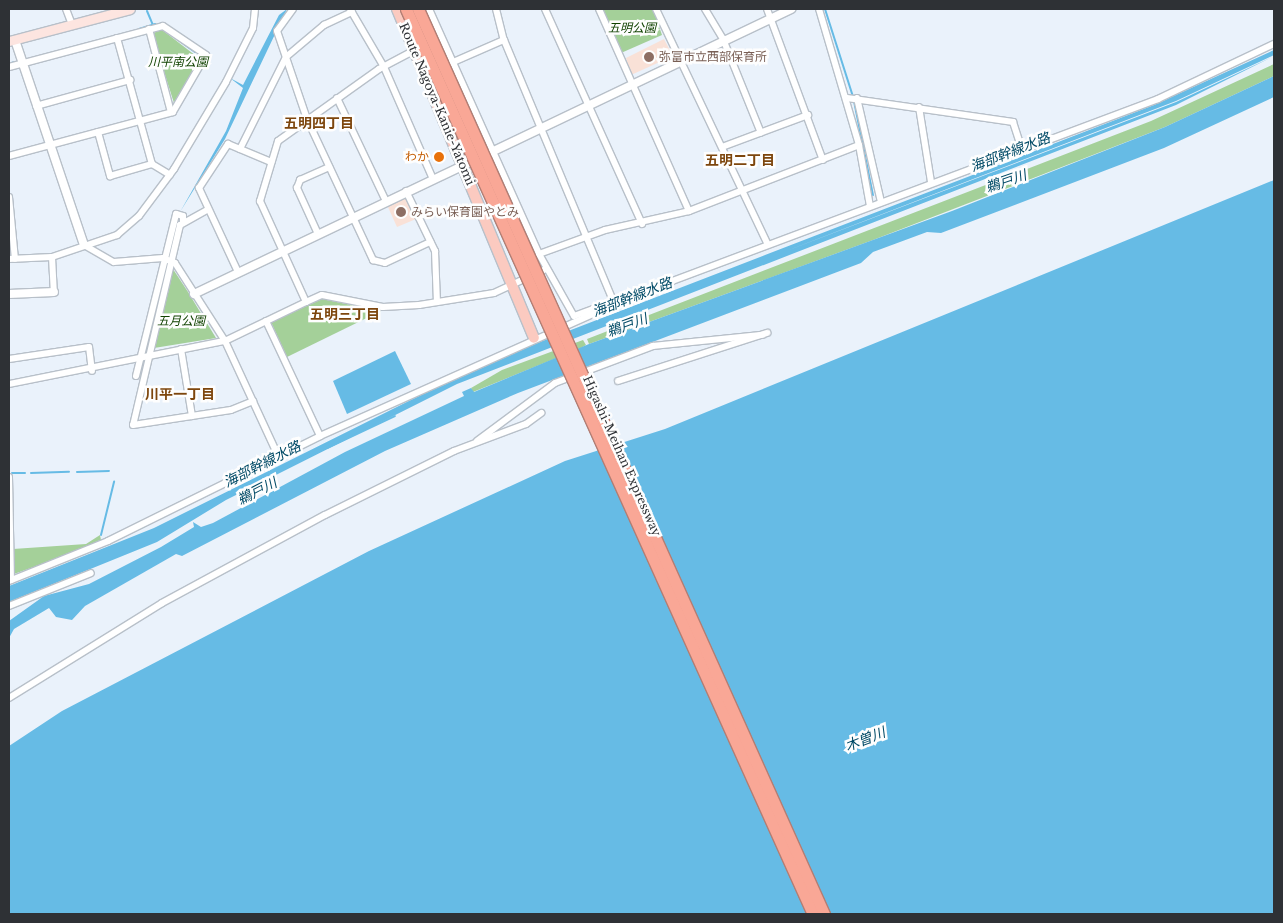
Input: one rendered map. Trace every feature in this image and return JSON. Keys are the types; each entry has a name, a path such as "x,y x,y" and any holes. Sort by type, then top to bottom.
{"highway":[{"name":"Higashi-Meihan Expressway","path":"406,9 813,914"},
{"name":"Higashi-Meihan Expressway","path":"418,9 824,914"}],"main road":[{"path":"12,41 130,9"},
{"name":"Route Nagoya-Kanie-Yatomi","path":"397,9 464,164 511,286 534,338"}],"street":[{"path":"66,9 72,25"},
{"path":"9,197 12,259 52,257 117,235 152,202 170,176 229,75 253,28 255,9"},
{"path":"293,9 278,31 286,57 307,119 373,260 385,263 430,242"},
{"path":"430,9 451,63 539,254 574,316 614,300 622,302"},
{"path":"496,9 504,40 614,300"},
{"path":"545,9 642,224"},
{"path":"599,9 689,211"},
{"path":"656,9 767,243"},
{"path":"705,9 723,39 761,133"},
{"path":"767,9 773,17 823,160"},
{"path":"194,294 386,201 541,129 680,58 791,9"},
{"path":"819,9 852,98 881,202"},
{"path":"240,149 286,57 324,25 351,10 384,66 433,179"},
{"path":"410,38 436,23"},
{"path":"9,67 163,26 206,54 172,112 9,156"},
{"path":"149,29 172,112"},
{"path":"117,38 142,120 152,164 170,176"},
{"path":"451,63 504,40"},
{"path":"12,41 22,63 48,144 84,245 114,262 166,259"},
{"path":"9,477 10,581 108,541 279,458 320,436 534,338 767,243 1158,99 1274,44"},
{"path":"306,302 260,201 278,141 384,66 415,50"},
{"path":"36,106 130,80"},
{"path":"337,98 386,201"},
{"path":"852,98 1013,122 1022,149"},
{"path":"852,98 870,206"},
{"path":"919,107 931,182"},
{"path":"722,148 808,115"},
{"path":"98,132 110,176 152,164"},
{"path":"238,272 207,210 199,188 228,144 271,162"},
{"path":"539,254 588,237 689,211 859,145"},
{"path":"318,234 297,188 300,180 330,167"},
{"path":"406,192 430,242 437,302"},
{"path":"181,217 207,210"},
{"path":"136,376 166,259 181,217"},
{"path":"181,217 166,259 149,354 133,425 192,416 253,401"},
{"path":"9,294 54,292 52,257"},
{"path":"166,259 194,294 225,341 279,458"},
{"path":"9,384 92,371 140,361 149,354 225,341 322,296 383,307 437,302 494,293 546,268"},
{"path":"266,321 320,436"},
{"path":"474,443 555,383 653,346 764,334 618,381"},
{"path":"9,359 88,347 92,371"},
{"path":"181,349 192,416"},
{"path":"9,698 162,603 325,515 474,443 526,424 541,413"},
{"path":"9,606 91,573"}],"shaded area":[{"name":"弥富市立西部保育所","path":"664,39 673,56 631,75 626,58"},
{"name":"みらい保育園やとみ","path":"406,197 416,219 397,227 387,205"}],"green space":[{"name":"五明公園","path":"602,9 653,9 662,35 621,53"},
{"name":"川平南公園","path":"161,29 200,59 174,103 152,34"},
{"path":"1274,64 1274,76 1165,127 873,240 589,344 587,339 1151,121"},
{"name":"五月公園","path":"171,266 188,292 216,338 154,348"},
{"path":"322,299 381,311 287,357 271,322"},
{"path":"583,340 586,345 581,348 473,392 471,388 502,370"},
{"path":"100,535 101,540 87,548 14,574 13,549 86,544"}],"water":[{"path":"287,9 225,139 180,212 226,131 243,88 230,78 243,85 279,15"},
{"path":"1274,50 1274,55 1176,101 781,253 1176,102 1274,56 1176,105 457,384 226,500 157,542 9,602 9,586 154,528 485,363 1154,105"},
{"path":"1274,76 1274,97 1164,148 941,233 927,232 873,252 861,263 518,393 385,451 182,556 176,554 85,606 72,620 56,617 49,608 14,629 9,638 9,621 44,596 89,584 161,547 194,527 193,522 201,527 213,523 345,452 464,396 462,392 471,388 474,392 589,344 952,211 1165,127"},
{"name":"木曽川","path":"1274,180 1274,914 9,914 9,746 62,711 369,551 565,461 665,429"},
{"path":"395,351 411,384 347,414 333,381"}],"waterway":[{"path":"825,9 853,97"},
{"path":"147,11 153,25"},
{"path":"139,29 155,24"},
{"path":"177,39 198,54"},
{"path":"9,64 14,62"},
{"path":"854,101 873,195"},
{"path":"327,448 395,416"},
{"path":"77,472 109,471"},
{"path":"31,473 69,472"},
{"path":"12,473 25,473"},
{"path":"101,535 114,482"}],"place":[{"name":"弥富市立西部保育所","path":"649,57"},
{"name":"わか","path":"439,157"},
{"name":"みらい保育園やとみ","path":"401,212"}],"district":[{"name":"五明四丁目","path":"319,123"},
{"name":"五明二丁目","path":"740,160"},
{"name":"五明三丁目","path":"345,314"},
{"name":"川平一丁目","path":"180,394"}],"water label":[{"name":"海部幹線水路","path":"1010,152"},
{"name":"鵜戸川","path":"1006,181"},
{"name":"海部幹線水路","path":"632,297"},
{"name":"鵜戸川","path":"627,325"},
{"name":"海部幹線水路","path":"262,464"},
{"name":"鵜戸川","path":"257,491"}]}
